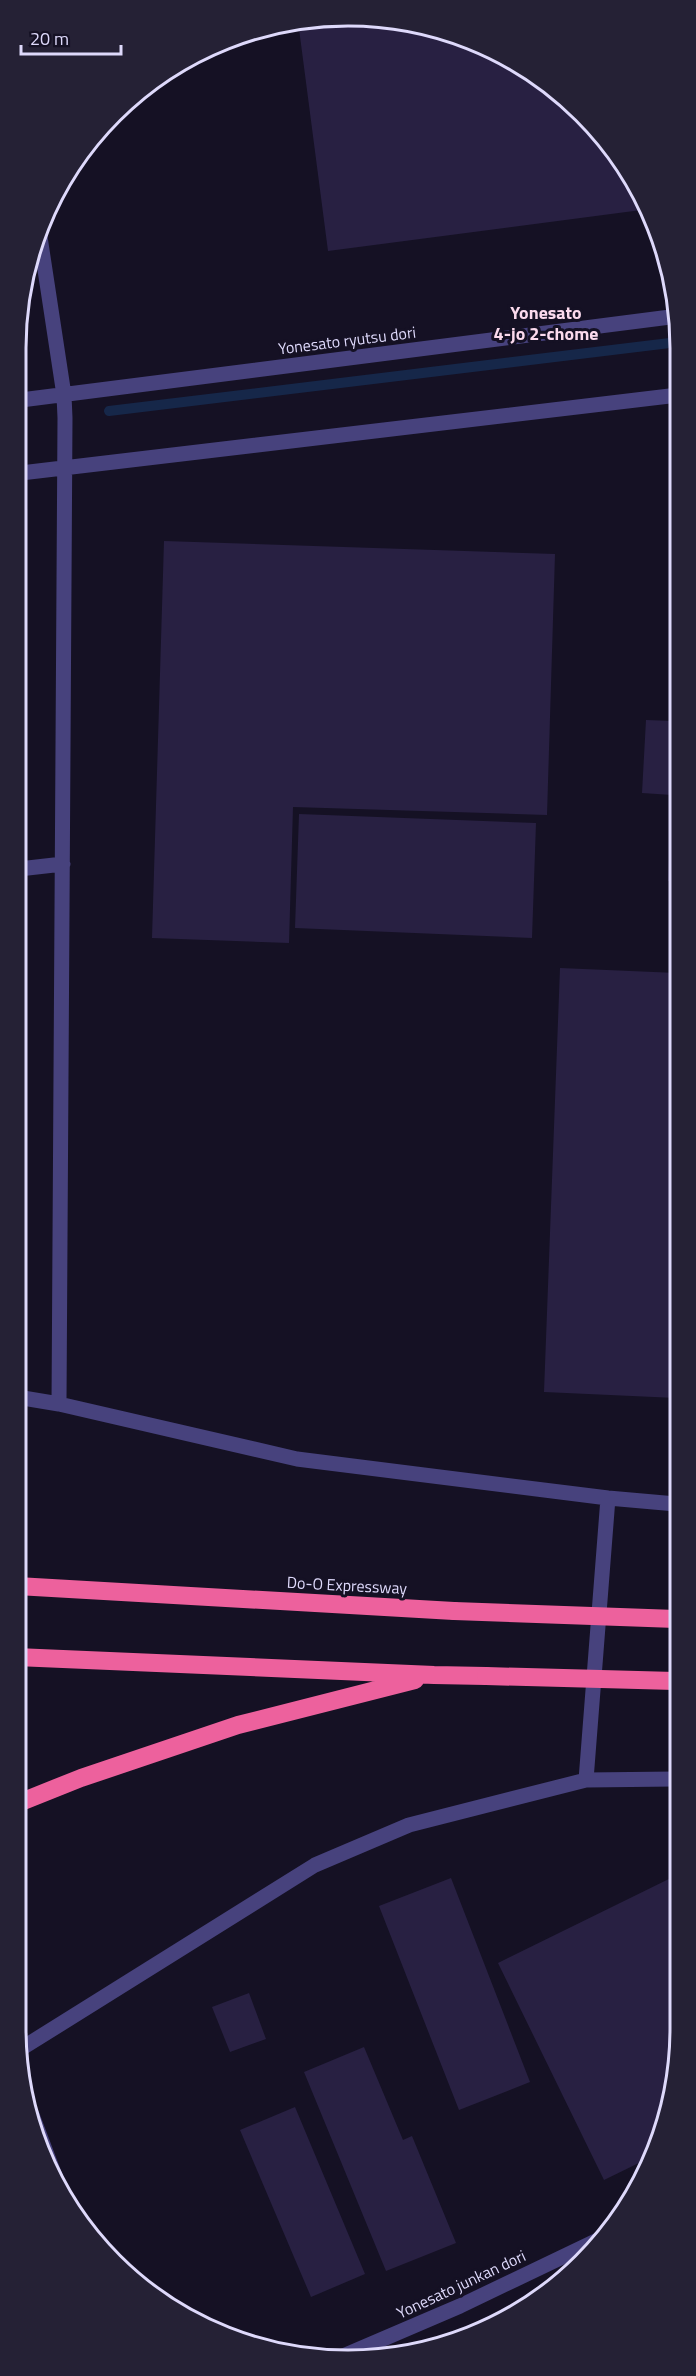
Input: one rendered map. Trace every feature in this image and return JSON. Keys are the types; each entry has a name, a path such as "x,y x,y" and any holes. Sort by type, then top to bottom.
{"highway":[{"name":"Do-O Expressway","path":"26,1587 454,1611 670,1619"},
{"path":"26,1657 434,1675 670,1681"},
{"path":"26,1800 81,1778 238,1725 434,1675"}],"street":[{"path":"42,248 64,395 66,466 59,1404"},
{"name":"Yonesato ryutsu dori","path":"26,399 669,317"},
{"path":"26,471 670,396"},
{"path":"26,868 63,864"},
{"path":"26,1398 59,1404 297,1459 608,1498 670,1503"},
{"path":"586,1780 608,1498"},
{"path":"26,2046 315,1865 409,1825 586,1780 670,1779"},
{"name":"Yonesato junkan dori","path":"357,2350 460,2306 585,2246"}],"building":[{"path":"369,26 390,28 431,36 491,59 544,92 576,120 616,169 639,210 328,251 299,29 306,28"},
{"path":"164,541 555,554 547,815 293,807 289,943 152,938"},
{"path":"646,720 670,721 670,795 642,793"},
{"path":"299,814 536,823 532,938 295,928"},
{"path":"670,838 670,881 668,881"},
{"path":"560,968 670,973 670,1398 544,1392"},
{"path":"451,1878 530,2082 459,2110 379,1906"},
{"path":"670,1878 668,2070 660,2111 641,2162 604,2180 498,1963"},
{"path":"249,1993 266,2039 230,2052 212,2007"},
{"path":"364,2047 403,2140 412,2136 456,2243 386,2271 304,2072"},
{"path":"295,2107 365,2274 311,2297 240,2130"}],"waterway":[{"path":"109,411 670,343"}],"district":[{"name":"Yonesato 4-jo 2-chome","path":"546,323"}]}
